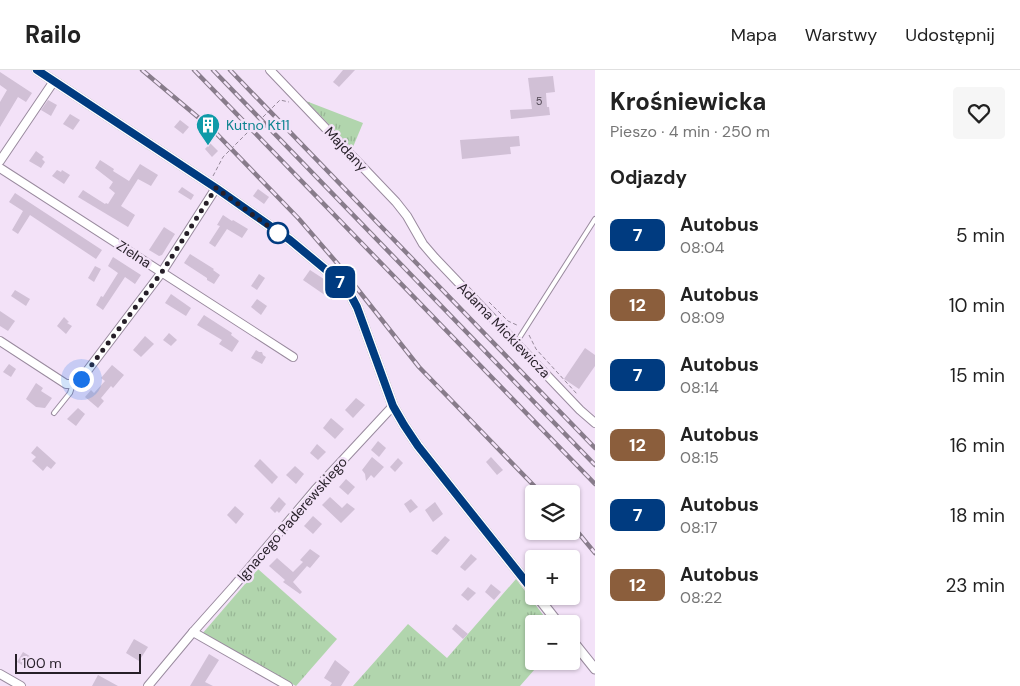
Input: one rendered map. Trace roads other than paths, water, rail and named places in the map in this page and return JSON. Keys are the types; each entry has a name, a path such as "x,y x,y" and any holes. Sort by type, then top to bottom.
{"street":[{"path":"37,70 290,240 343,284 357,307 393,406 404,425 418,446 525,581"},
{"name":"Majdany","path":"270,70 396,202 407,216 416,233"},
{"path":"0,161 54,81"},
{"name":"Zielna","path":"0,168 293,357"},
{"path":"0,342 66,384 73,384 81,379 162,272 212,186"},
{"name":"Adama Mickiewicza","path":"416,233 435,258 580,410 595,423"},
{"name":"Ignacego Paderewskiego","path":"148,686 192,632 234,586 315,490 393,406"},
{"path":"192,632 288,686"},
{"path":"580,650 595,669"},
{"path":"0,674 21,686"}],"lane":[{"path":"516,343 595,219"},
{"path":"54,413 70,392 73,384"}],"railway":[{"path":"142,70 212,129 299,219 337,263 419,367 533,485"},
{"path":"194,70 595,484"},
{"path":"213,70 595,465"},
{"path":"230,70 595,448"},
{"path":"580,535 595,553"}],"place":[{"name":"Kutno Kt11","path":"208,146"}]}
